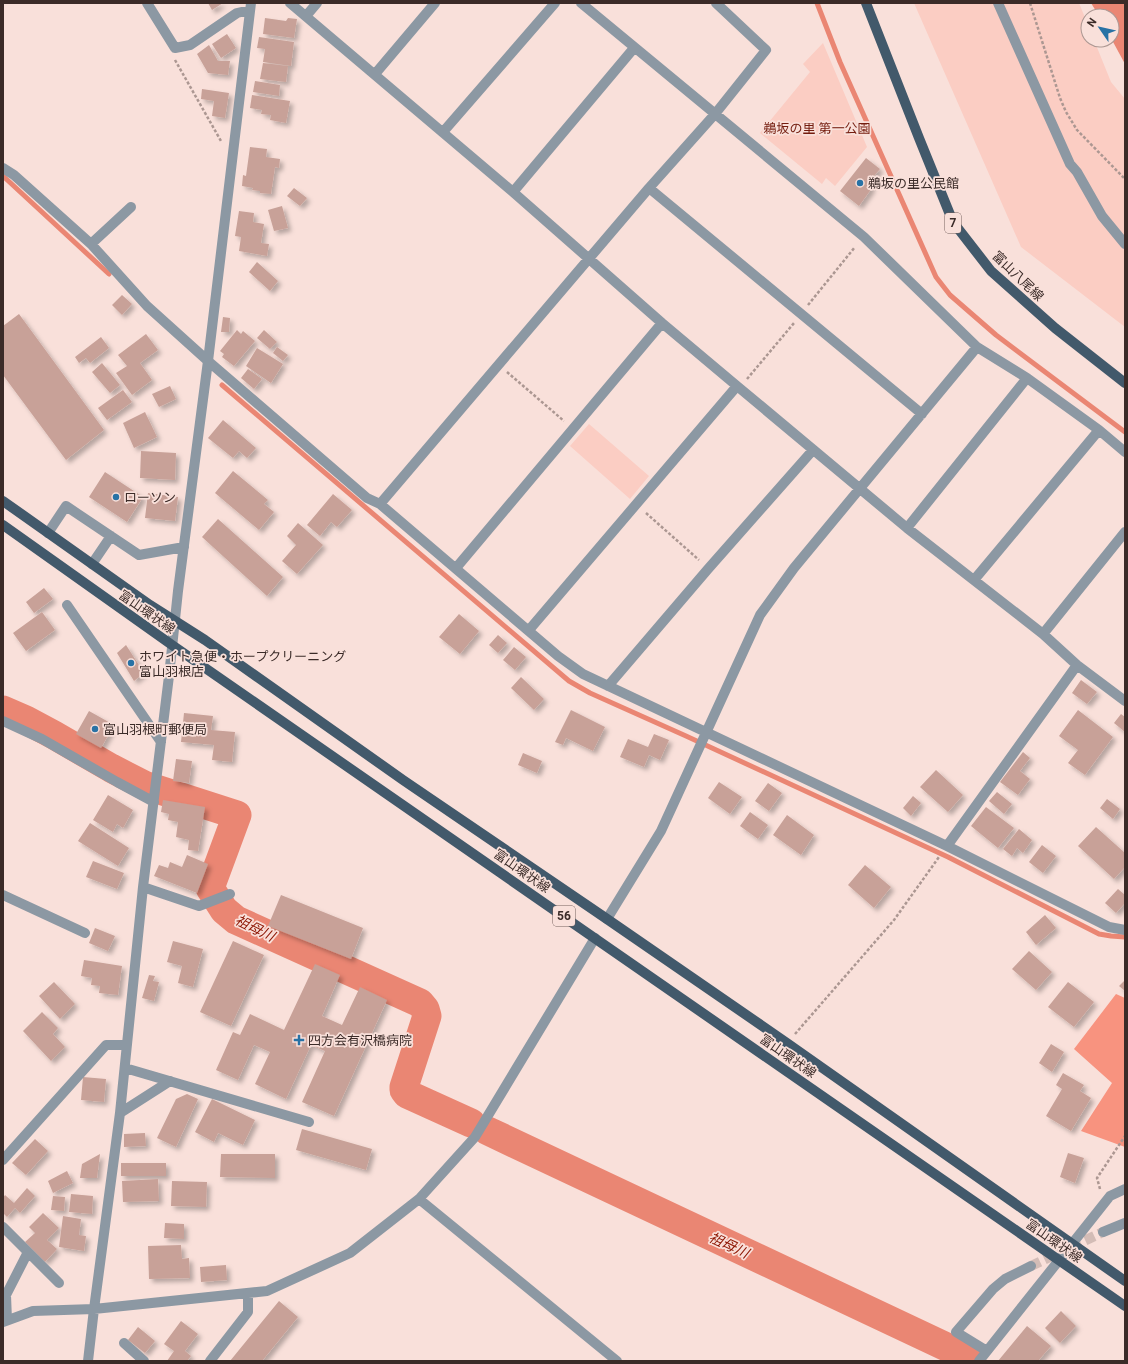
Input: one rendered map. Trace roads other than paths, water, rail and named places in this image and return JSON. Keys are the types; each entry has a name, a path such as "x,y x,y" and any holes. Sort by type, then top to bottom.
{"main road":[{"name":"富山八尾線","path":"866,3 953,222 991,271 1055,328 1125,383"},
{"name":"富山環状線","path":"3,501 92,564 205,640 403,780 787,1043 1125,1281"},
{"name":"富山環状線","path":"3,525 172,645 1125,1306"}],"street":[{"path":"147,3 175,48 190,45 237,13 250,6"},
{"path":"290,3 513,192 662,323 813,450 908,528 1043,634 1078,665 1125,701"},
{"path":"306,16 317,3"},
{"path":"375,74 436,3"},
{"path":"443,132 555,3"},
{"path":"581,3 864,237 978,347 1027,378 1099,430 1125,452"},
{"path":"591,11 598,3"},
{"path":"380,504 649,188 715,114 766,50 716,3"},
{"path":"998,3 1070,164 1077,172 1102,216 1125,244"},
{"path":"88,1361 120,1113 143,887 250,6"},
{"path":"513,192 634,48"},
{"path":"3,168 14,175 91,244 147,306 208,361 367,498 380,504 558,656 577,669 608,686 947,846 1108,927 1125,930"},
{"path":"649,188 922,414"},
{"path":"91,244 131,207"},
{"path":"456,568 662,323"},
{"path":"607,919 661,830 760,615 794,568 978,347"},
{"path":"908,528 1027,378"},
{"path":"529,630 737,386"},
{"path":"974,580 1099,430"},
{"path":"608,686 708,568 813,450"},
{"path":"48,533 66,506 140,555 184,547"},
{"path":"1043,634 1125,532"},
{"path":"92,564 111,536"},
{"path":"67,605 161,742"},
{"path":"947,846 1078,665"},
{"path":"3,721 42,739 154,802"},
{"path":"143,887 199,906 230,894"},
{"path":"3,895 85,933"},
{"path":"28,1252 6,1295 5,1321 33,1311 94,1309 267,1291 350,1253 419,1199 475,1137 595,938"},
{"path":"3,1160 106,1045 127,1045"},
{"path":"125,1068 308,1122"},
{"path":"120,1113 170,1081"},
{"path":"979,1361 1104,1203 1110,1196 1125,1189"},
{"path":"419,1199 617,1361"},
{"path":"1103,1232 1125,1223"},
{"path":"3,1227 59,1283"},
{"path":"987,1351 956,1332 993,1289 1005,1279 1031,1266"},
{"path":"210,1361 248,1312 248,1293"},
{"path":"124,1343 144,1361"}],"waterway":[{"path":"817,3 840,62 936,277 950,295 996,335 1125,432"},
{"path":"3,176 109,274"},
{"path":"222,385 569,681 590,693 948,857 1099,934 1125,937"},
{"name":"祖母川","path":"3,710 26,720 144,785 237,815 210,888 224,910 236,920 420,1003 425,1009 427,1016 404,1090 407,1094 471,1123"},
{"name":"祖母川","path":"488,1131 970,1358"}],"tunnel":[{"path":"1031,1266 1103,1232"}],"place":[{"name":"鵜坂の里公民館","path":"860,183"},
{"name":"ローソン","path":"116,497"},
{"name":"ホワイト急便・ホープクリーニング 富山羽根店","path":"131,663"},
{"name":"富山羽根町郵便局","path":"95,729"},
{"name":"四方会有沢橋病院","path":"299,1040"}],"park label":[{"name":"鵜坂の里 第一公園","path":"817,128"}]}
